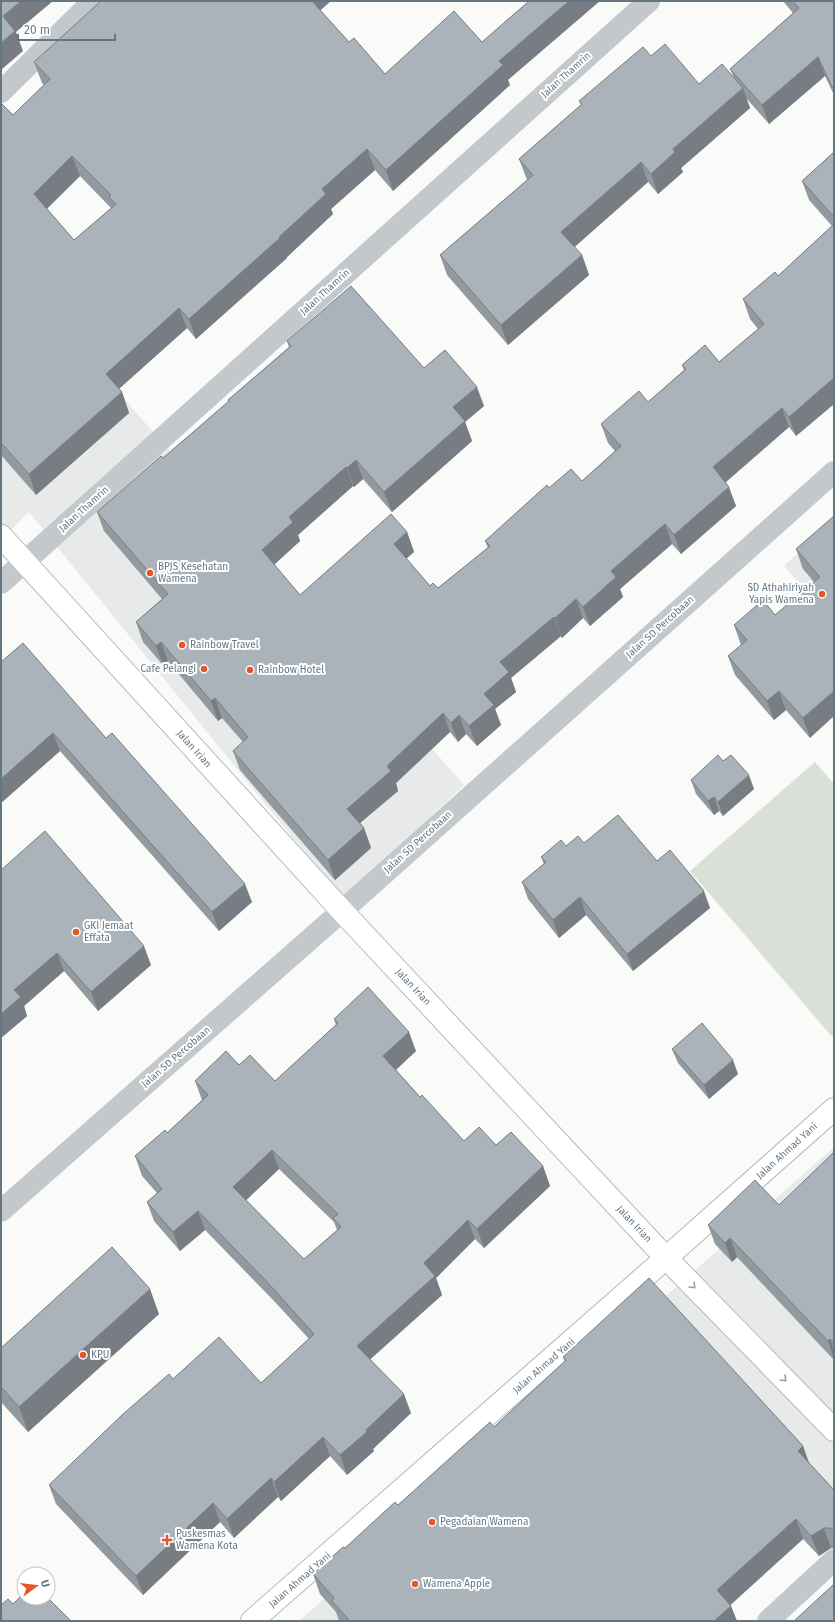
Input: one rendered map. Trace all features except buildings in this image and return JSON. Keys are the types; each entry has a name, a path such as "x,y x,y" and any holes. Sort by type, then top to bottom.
{"main road":[{"name":"Jalan Irian","path":"1,536 342,911 666,1258 834,1430"},
{"name":"Jalan Ahmad Yani","path":"252,1621 834,1109"}],"street":[{"path":"1,92 94,1"},
{"name":"Jalan Thamrin","path":"1,582 24,563 649,1"},
{"name":"Jalan SD Percobaan","path":"1,1211 342,911 834,472"},
{"path":"768,1621 834,1560"}],"shaded area":[{"path":"1,259 464,785 343,900 29,512 1,539"},
{"name":"SD Athahiriyah Yapis Wamena","path":"834,521 834,622 784,566"},
{"path":"815,762 834,784 834,1039 690,871"},
{"path":"834,1147 834,1554 693,1400 452,1621 299,1621"}],"place":[{"name":"BPJS Kesehatan Wamena","path":"150,573"},
{"name":"SD Athahiriyah Yapis Wamena","path":"822,594"},
{"name":"Rainbow Travel","path":"182,645"},
{"name":"Cafe Pelangi","path":"204,669"},
{"name":"Rainbow Hotel","path":"250,670"},
{"name":"GKI Jemaat Effata","path":"76,932"},
{"name":"KPU","path":"83,1355"},
{"name":"Pegadaian Wamena","path":"432,1522"},
{"name":"Puskesmas Wamena Kota","path":"167,1540"},
{"name":"Wamena Apple","path":"415,1584"}]}
